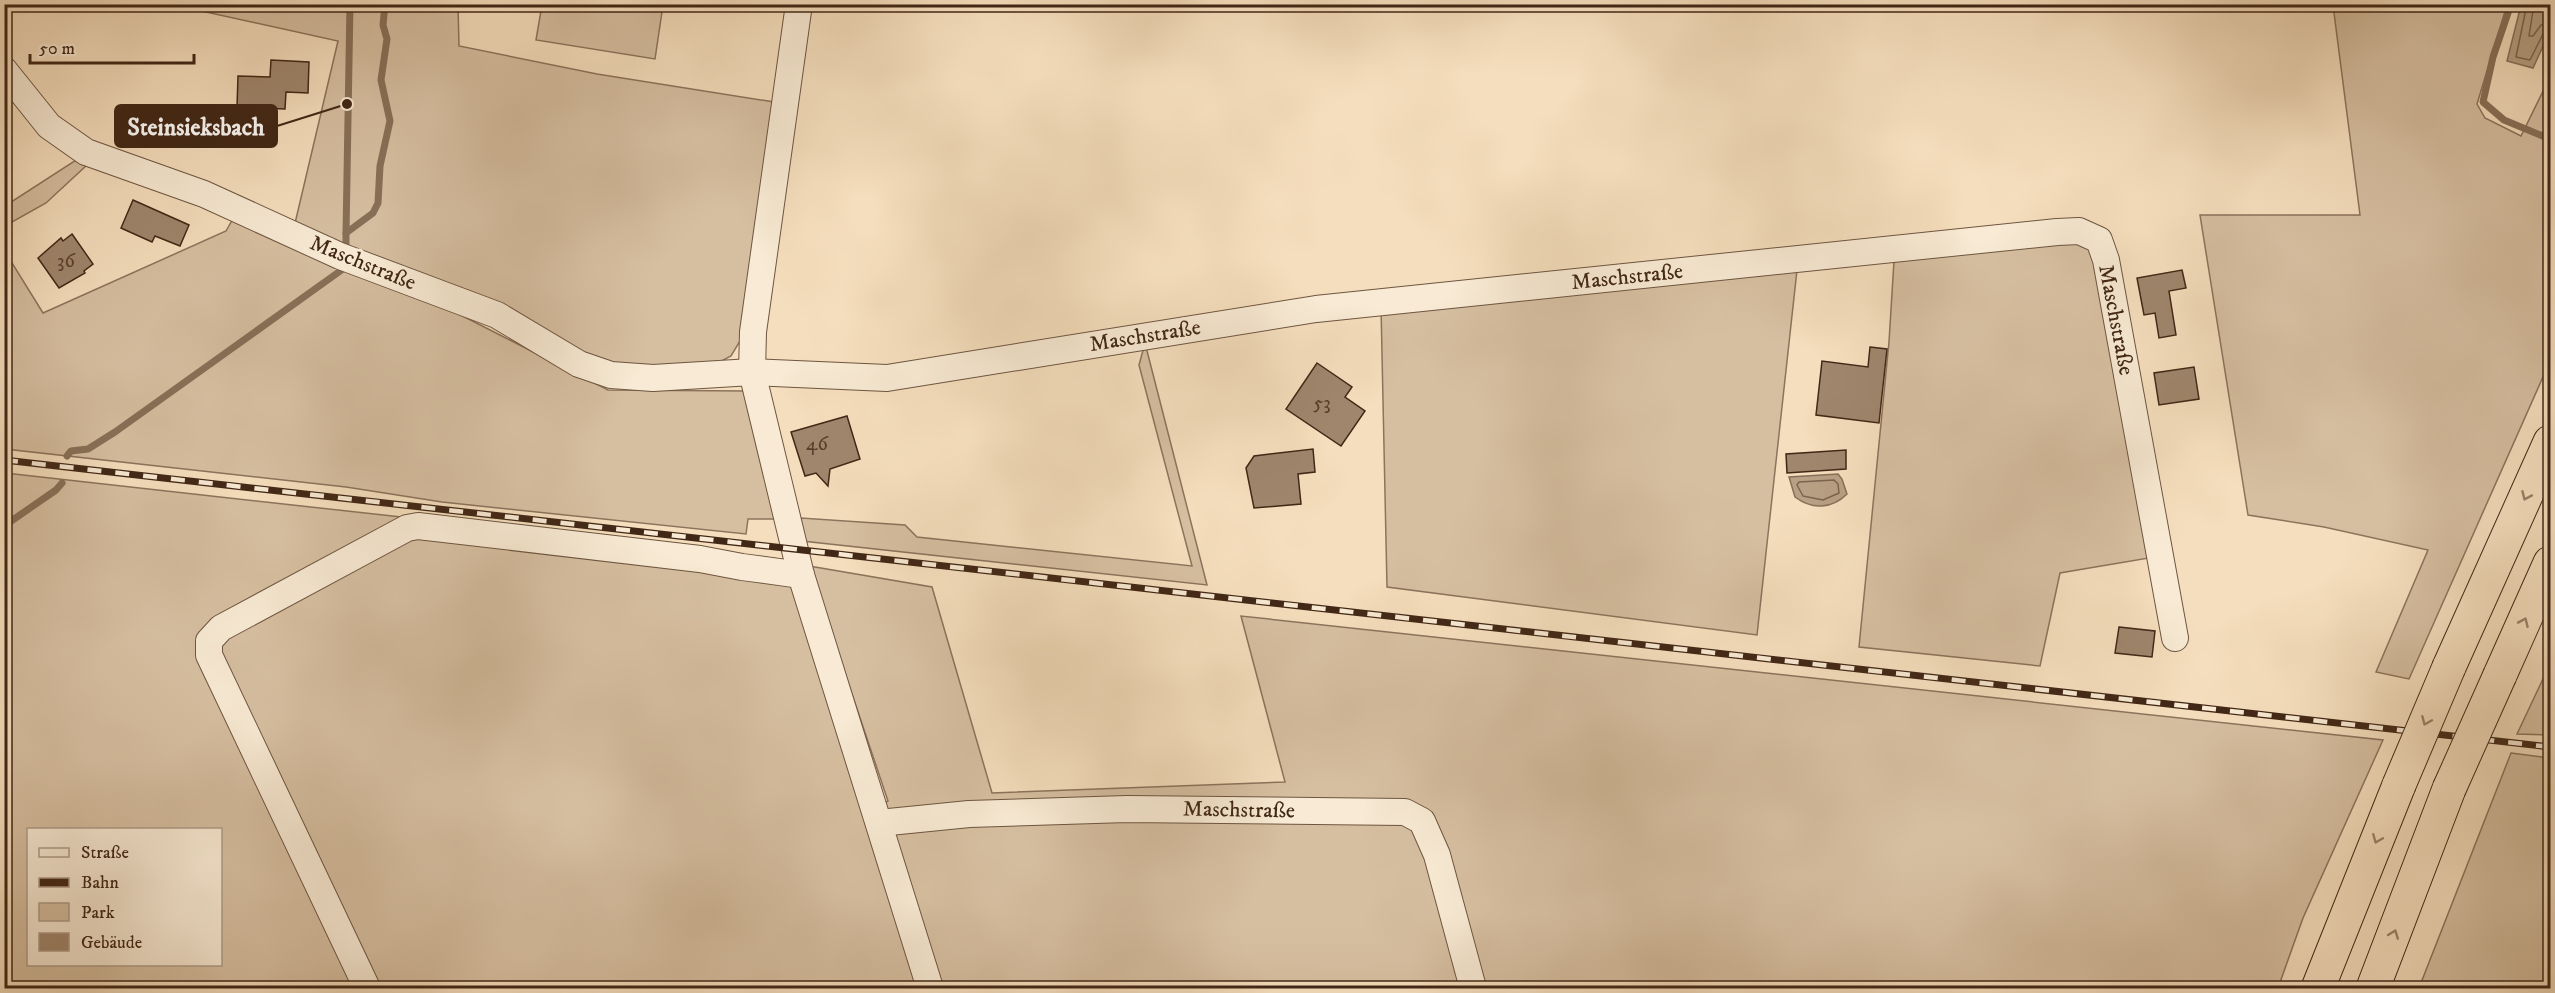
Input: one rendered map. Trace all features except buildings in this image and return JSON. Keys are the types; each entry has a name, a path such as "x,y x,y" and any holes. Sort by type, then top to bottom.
{"highway":[{"path":"2318,988 2449,667 2550,442"},
{"path":"2373,988 2449,789 2550,563"}],"street":[{"path":"799,4 753,332 752,372 801,575 930,988"},
{"name":"Maschstraße","path":"4,70 49,126 86,152 204,194 340,256 497,315 579,364 611,375 653,378 752,372 887,378 1316,309 2079,231 2099,240 2106,260 2175,638"},
{"path":"367,988 209,655 209,640 220,628 407,528 418,526 700,559 801,575"},
{"name":"Maschstraße","path":"879,823 969,814 1127,809 1405,812 1422,821 1437,855 1473,988"}],"green space":[{"path":"192,5 458,5 459,46 597,74 774,102 743,336 731,356 705,370 589,362 439,304 608,390 747,391 782,519 748,519 746,534 442,502 346,487 5,449 4,250 43,313 226,231 234,217 292,236 338,41 192,9"},
{"path":"542,5 663,5 655,59 536,40"},
{"path":"2333,5 2507,5 2477,104 2485,118 2521,136 2550,77 2550,361 2409,679 2376,672 2428,550 2324,527 2248,515 2200,215 2360,215"},
{"path":"76,160 87,165 46,203 5,226 5,206"},
{"path":"2071,241 2087,247 2099,262 2155,557 2060,573 2040,666 1859,647 1889,342 1894,261"},
{"path":"1797,270 1757,635 1387,587 1381,307"},
{"path":"1145,343 1207,585 802,541 801,518 905,525 917,537 1192,566 1139,365"},
{"path":"5,473 788,560 867,811 888,801 809,566 932,587 992,793 1285,782 1241,616 2383,740 2303,918 2278,988 5,988"},
{"path":"2550,664 2550,735 2517,734"},
{"path":"2511,753 2550,758 2550,988 2419,988"}],"water":[{"path":"2521,5 2550,5 2550,31 2533,68 2507,61"},
{"path":"1838,474 1847,494 1835,503 1822,506 1808,504 1795,497 1789,477"}],"waterway":[{"path":"346,233 350,4"},
{"path":"346,250 346,233 373,213 378,203 380,166 390,121 381,80 387,39 383,25 385,4"},
{"path":"2511,4 2493,57 2483,102 2504,120 2550,139"},
{"path":"67,456 71,451 88,449 115,432 343,269"},
{"path":"4,526 56,490 62,483"}],"railway":[{"path":"4,460 2550,747"}],"place":[{"name":"Steinsieksbach","path":"347,104"}]}
